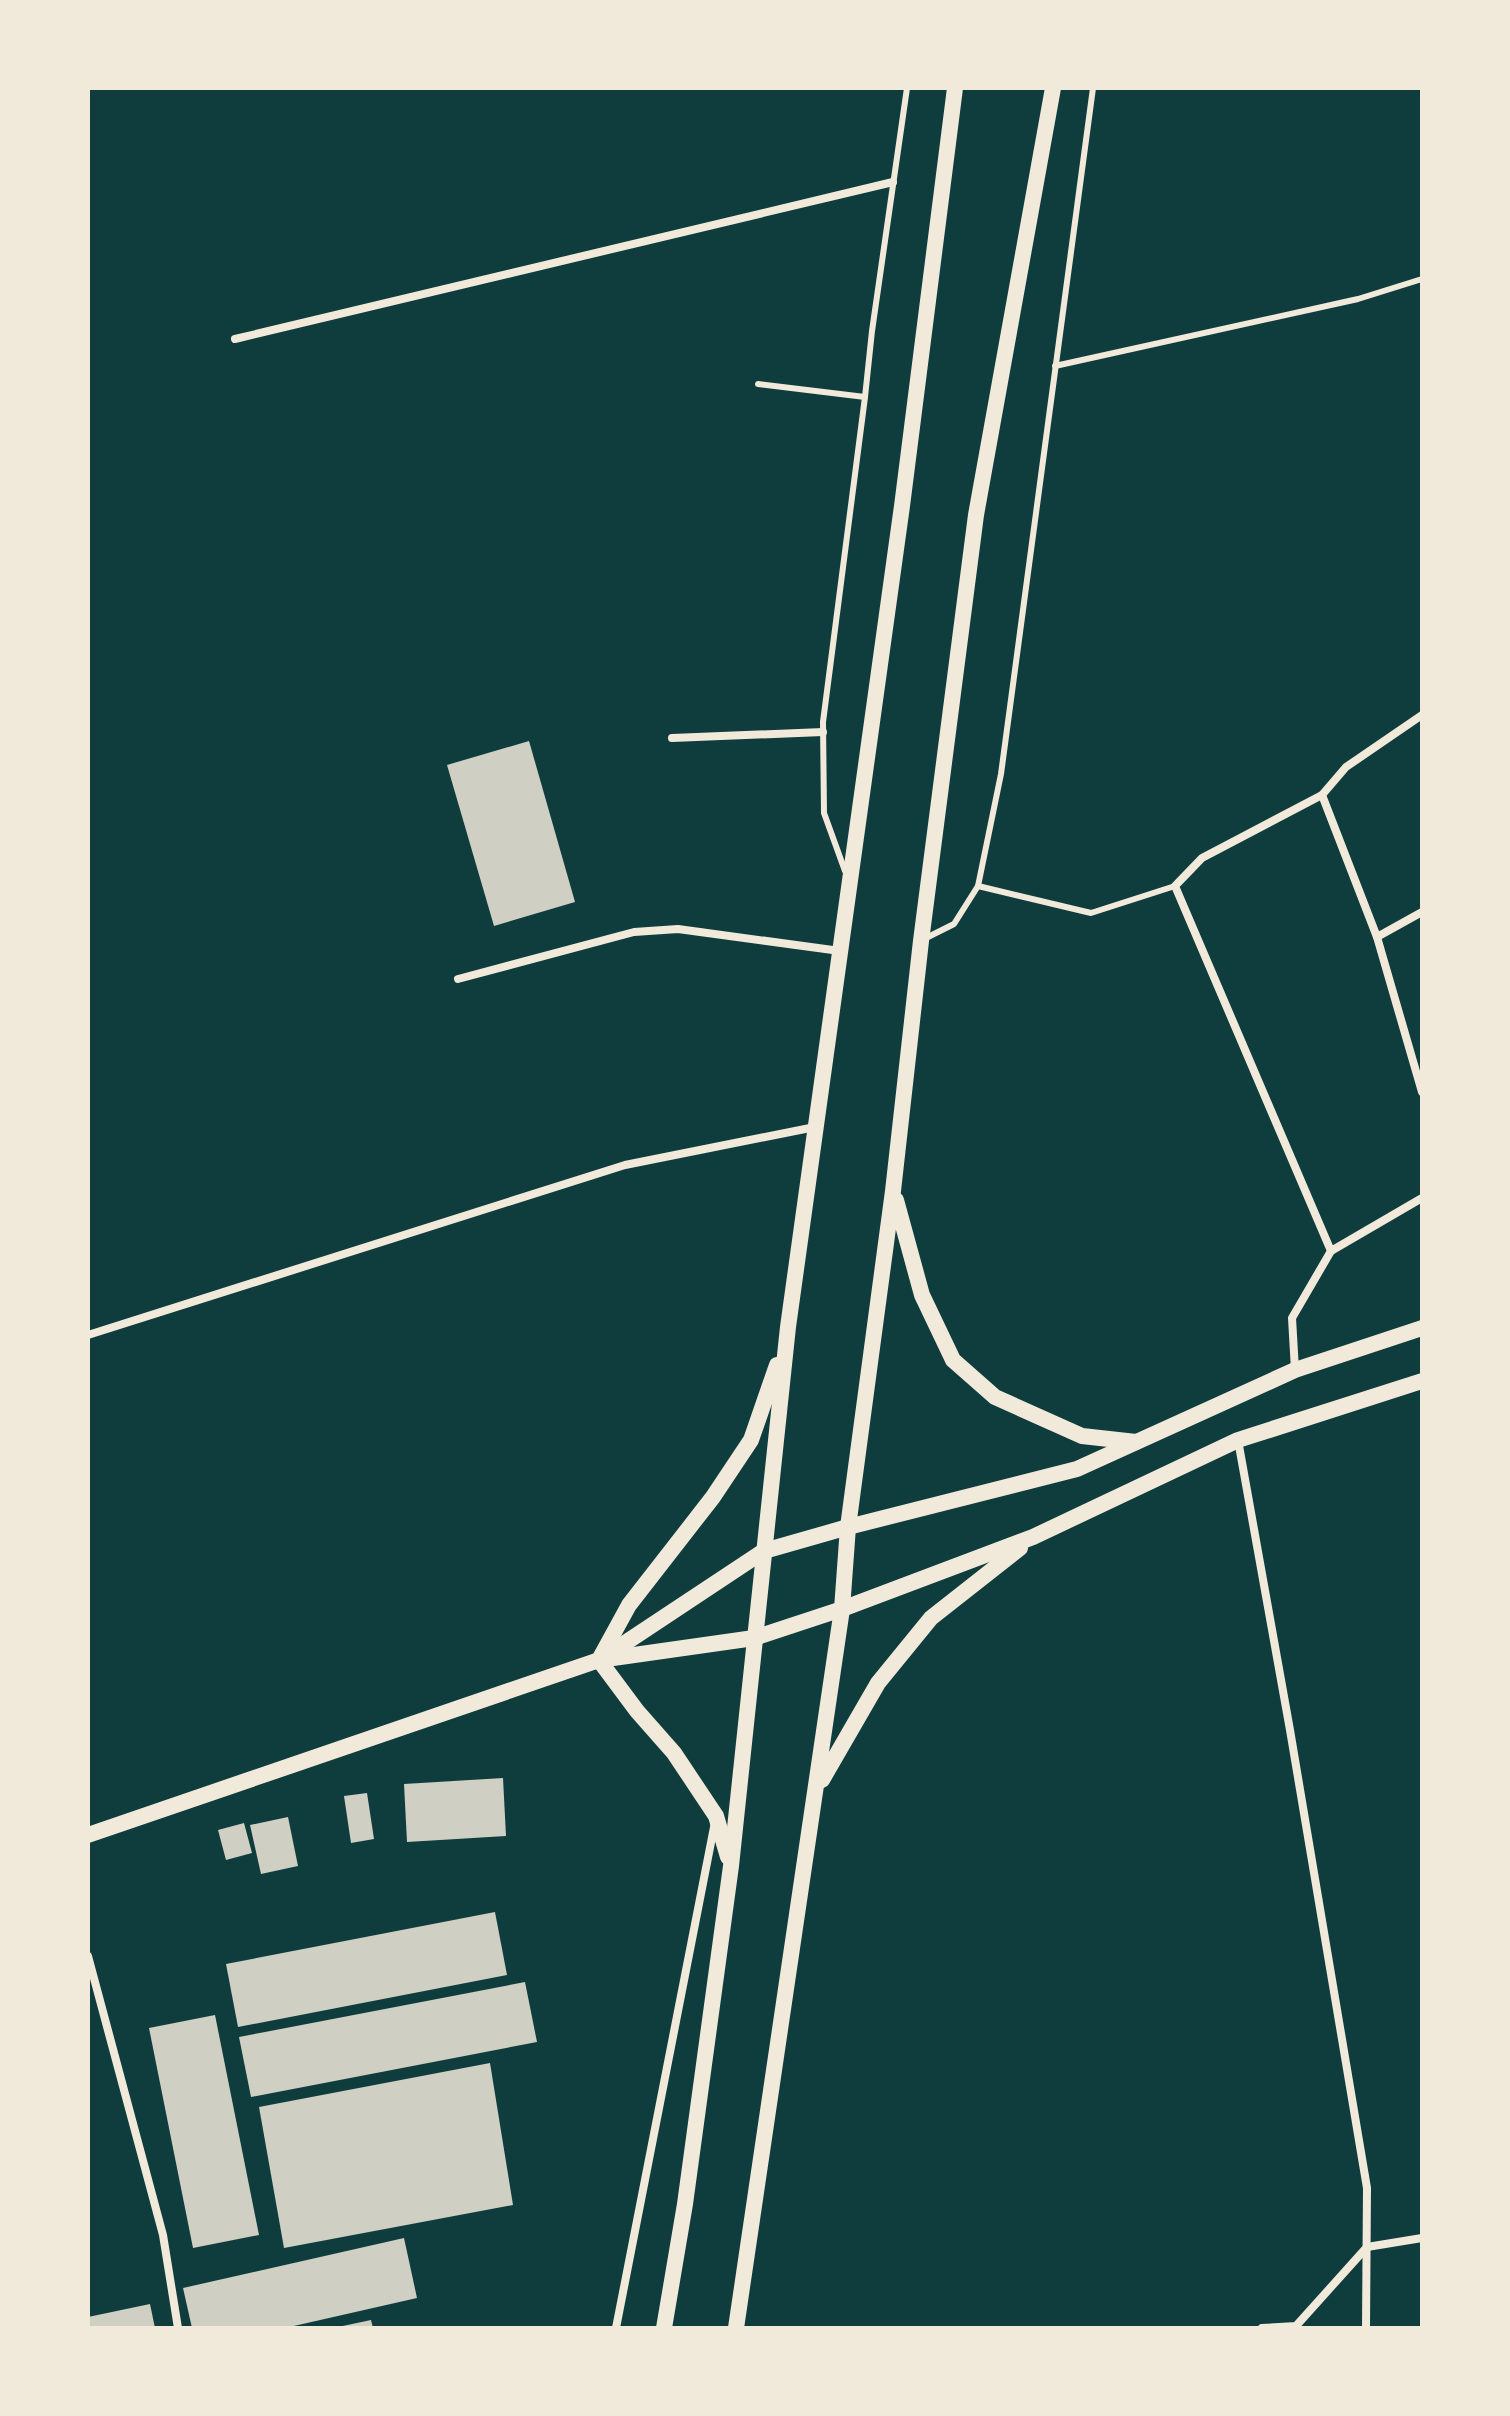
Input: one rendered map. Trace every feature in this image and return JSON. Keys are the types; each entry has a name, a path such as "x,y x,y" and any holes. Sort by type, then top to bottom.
{"main road":[{"path":"664,2328 685,2204 731,1866 788,1327 900,522 955,88"},
{"path":"736,2328 842,1609 848,1527 893,1191 921,941 976,515 1053,88"},
{"path":"893,1191 922,1295 953,1360 995,1397 1068,1430 1082,1436 1137,1442"},
{"path":"599,1660 629,1605 713,1497 751,1440 788,1327"},
{"path":"599,1660 764,1551 1077,1469 1295,1370 1422,1328"},
{"path":"88,1835 599,1660 754,1638 842,1609 1033,1537 1238,1440 1422,1381"},
{"path":"817,1789 878,1683 931,1618 1033,1537"},
{"path":"599,1660 637,1711 674,1753 716,1816 731,1866"}],"street":[{"path":"235,339 893,182"},
{"path":"1331,1251 1175,886 1202,858 1322,795 1346,767 1422,715"},
{"path":"672,738 823,732"},
{"path":"1322,795 1377,937 1422,1092"},
{"path":"1377,937 1422,912"},
{"path":"458,979 634,932 678,929 840,951"},
{"path":"88,1335 625,1165 815,1127"},
{"path":"1295,1370 1292,1318 1331,1251 1422,1198"},
{"path":"1238,1440 1367,2188 1366,2328"},
{"path":"616,2328 716,1816"},
{"path":"88,1956 163,2235 178,2328"},
{"path":"1262,2328 1296,2326 1367,2247 1422,2238"}],"lane":[{"path":"843,930 848,879 824,813 823,732 872,331 907,88"},
{"path":"921,941 954,924 978,886 1001,774 1093,88"},
{"path":"1055,366 1358,299 1422,279"},
{"path":"758,384 865,397"},
{"path":"978,886 1091,913 1175,886"}],"building":[{"path":"529,741 575,902 494,926 447,765"},
{"path":"503,1778 506,1836 407,1842 404,1784"},
{"path":"367,1793 374,1839 351,1843 344,1796"},
{"path":"288,1817 298,1866 261,1874 250,1825"},
{"path":"244,1823 252,1853 226,1860 218,1830"},
{"path":"495,1912 507,1975 238,2027 226,1964"},
{"path":"525,1982 537,2042 251,2097 239,2037"},
{"path":"215,2015 259,2235 193,2248 149,2028"},
{"path":"490,2063 513,2205 284,2248 259,2107"},
{"path":"404,2238 417,2298 285,2328 192,2328 183,2288"},
{"path":"150,2304 155,2328 88,2328 88,2317"},
{"path":"371,2320 373,2328 338,2328 338,2327"}]}
